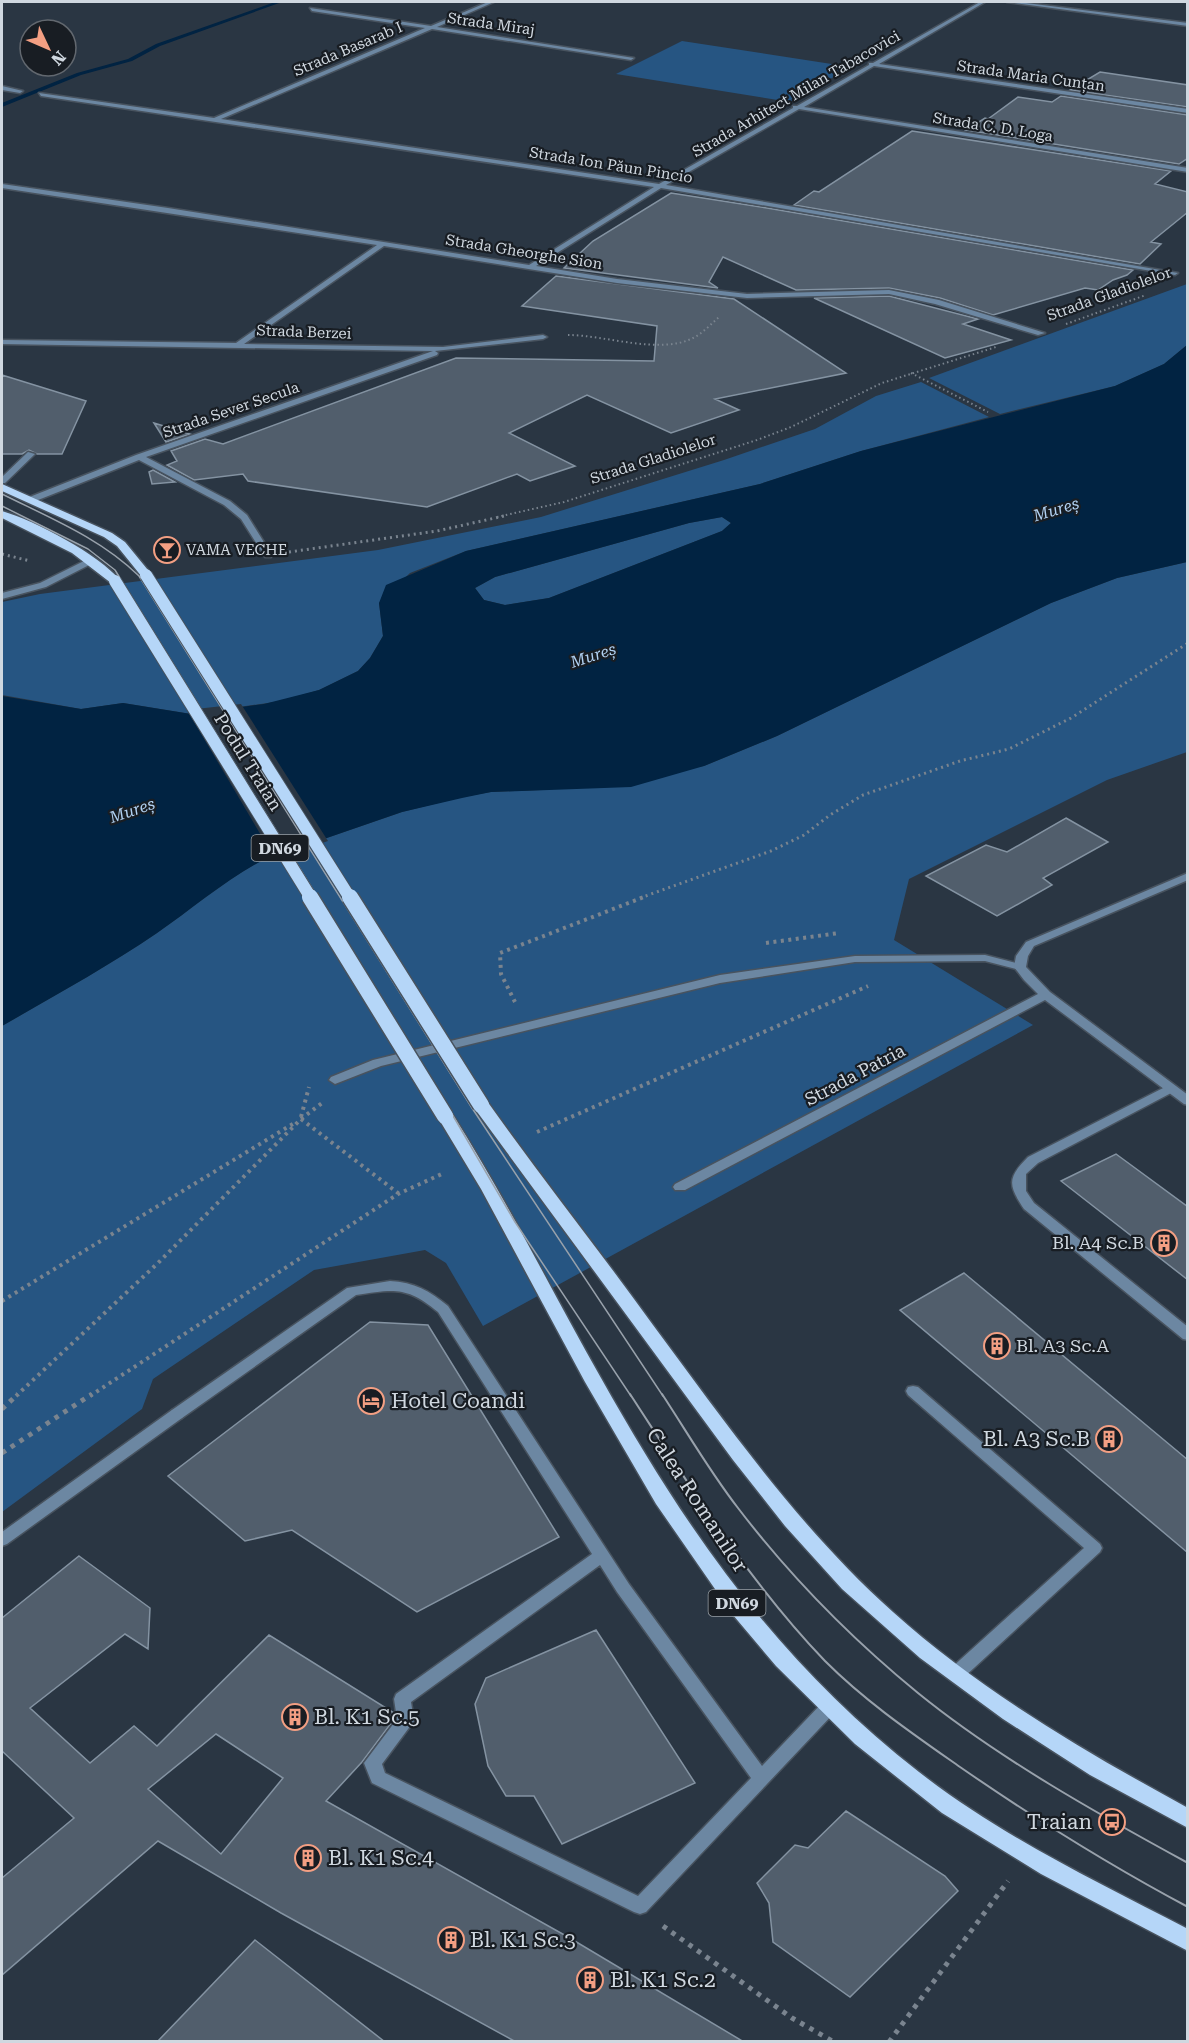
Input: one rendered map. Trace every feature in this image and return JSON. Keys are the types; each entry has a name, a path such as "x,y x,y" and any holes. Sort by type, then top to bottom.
{"main road":[{"name":"DN69","path":"2,487 30,500"},
{"name":"Podul Traian","path":"30,500 121,544 146,575 482,1106 509,1144"},
{"name":"DN69","path":"2,514 92,560"},
{"name":"Podul Traian","path":"92,560 115,581 446,1116"},
{"name":"Calea Romanilor","path":"446,1116 474,1160 604,1398 667,1503 721,1583 756,1628 829,1707 916,1780 966,1817 1015,1848 1188,1941"},
{"name":"DN69","path":"509,1144 755,1479 804,1537 850,1584 956,1674 1062,1748 1188,1820"}],"street":[{"name":"Strada Basarab I","path":"216,119 491,2"},
{"name":"Strada Arhitect Milan Tabacovici","path":"530,267 660,186 795,107 983,2"},
{"path":"1010,2 1188,25"},
{"name":"Strada Miraj","path":"312,9 631,58"},
{"name":"Strada Maria Cunțan","path":"871,64 1188,111"},
{"path":"2,88 20,91"},
{"name":"Strada Ion Păun Pincio","path":"41,94 660,186 1175,273"},
{"name":"Strada C. D. Loga","path":"795,107 1188,170"},
{"name":"Strada Gheorghe Sion","path":"2,186 617,281 747,296 889,292 975,313 1041,333"},
{"path":"239,344 383,244"},
{"name":"Strada Berzei","path":"2,342 239,344 443,350 543,337"},
{"name":"Strada Sever Secula","path":"30,500 139,457 443,350"},
{"path":"2,481 30,454"},
{"path":"139,457 227,503 244,517 268,555"},
{"path":"2,596 43,585 92,560"},
{"path":"1020,967 1022,956 1030,944 1188,876"},
{"path":"335,1080 389,1060 720,979 855,959 985,958 1020,967 1046,995 1188,1101"},
{"name":"Strada Patria","path":"680,1187 1046,995"},
{"path":"1169,1089 1033,1160 1020,1173 1019,1191 1029,1206 1188,1335"},
{"path":"2,1540 352,1291 383,1287 411,1288 426,1294 443,1309 623,1588 761,1778"},
{"path":"913,1391 1094,1548 956,1674"},
{"path":"602,1555 402,1699 406,1721 373,1763 378,1778 640,1906 829,1707"}],"path":[{"name":"Strada Gladiolelor","path":"268,555 437,531 564,502 757,440 800,423 882,383 1041,333 1152,292"},
{"path":"543,337 576,334 662,345 678,344 693,338 747,296"},
{"path":"911,373 988,412"},
{"path":"2,554 32,562"},
{"path":"516,1003 501,974 500,953 592,916 771,851 804,835 830,814 863,795 960,761 1009,749 1071,718 1188,643"},
{"path":"509,1144 876,982"},
{"path":"505,1005 526,1000"},
{"path":"2,1408 158,1263 301,1119 311,1080"},
{"path":"301,1119 398,1194"},
{"path":"2,1300 301,1119"},
{"path":"2,1453 398,1194 474,1160"},
{"path":"889,2042 1009,1881"},
{"path":"640,1906 672,1933 792,2018 834,2042"}],"shaded area":[{"path":"682,41 851,67 790,102 616,74"},
{"path":"1187,284 1187,345 1164,364 1115,386 1000,414 929,378"},
{"path":"921,382 989,417 861,451 760,484 466,551 410,573 379,603 383,636 370,658 358,671 319,690 281,701 191,714 123,703 81,709 2,695 2,602 40,594 378,550 541,517 815,429 876,396"},
{"path":"722,517 731,523 722,531 549,598 505,605 484,600 475,588 495,577 689,523"},
{"path":"1187,562 1187,752 1107,780 909,879 894,940 1033,1025 483,1326 446,1263 425,1250 314,1270 153,1379 142,1409 2,1512 2,1026 138,946 222,886 263,860 402,812 462,797 491,792 541,790 704,766 777,736 1051,603 1117,578"}],"water":[{"name":"Mureș","path":"1187,345 1187,562 1117,578 1051,603 777,736 704,766 631,787 491,792 462,798 402,812 263,860 222,886 138,946 2,1026 2,696 81,709 123,703 191,714 264,704 319,690 358,671 370,658 383,636 379,603 386,585 466,551 760,484 861,451 1115,386 1164,364","holes":["722,517 731,523 722,531 549,598 505,605 484,600 475,588 495,577 689,523"]}],"pier":[{"path":"241,704 328,841 275,859 187,710"}],"building":[{"path":"1100,72 1188,85 1188,107 1070,90"},
{"path":"1061,96 1188,115 1188,158 1179,164 966,130 985,118 988,119 1018,97 1052,102"},
{"path":"912,131 1171,171 1155,184 1188,192 1188,212 1151,242 1161,244 1140,264 794,205 814,191 819,192"},
{"path":"671,193 1133,270 1098,290 1085,288 993,315 940,298 889,288 796,290 723,257 709,282 718,288 564,268 593,241"},
{"path":"556,276 734,299 846,373 715,399 739,410 671,433 587,395 509,433 575,466 530,481 517,474 427,507 248,481 243,474 194,480 167,465 177,461 171,451 205,439 223,444 456,358 654,361 657,326 522,306"},
{"path":"889,296 978,319 963,324 1011,340 945,358 814,298"},
{"path":"2,375 86,401 62,454 37,454 29,450 22,454 2,454"},
{"path":"154,423 190,434 166,442"},
{"path":"153,470 175,482 152,484 149,472"},
{"path":"1066,818 1108,842 1043,878 1052,885 997,916 926,876 986,845 1007,852"},
{"name":"Bl. A4 Sc.B","path":"1116,1154 1188,1207 1188,1280 1061,1181"},
{"path":"964,1273 1188,1460 1188,1553 900,1310"},
{"name":"Hotel Coandi","path":"370,1322 428,1325 559,1537 417,1612 292,1530 245,1541 168,1476"},
{"path":"79,1556 150,1608 148,1649 125,1634 30,1708 90,1763 134,1726 157,1746 269,1635 394,1713 395,1718 362,1762 326,1801 568,1937 744,2042 516,2042 281,1913 158,1841 2,1975 2,1878 74,1818 2,1751 2,1618","holes":["216,1734 283,1778 221,1854 148,1789"]},
{"path":"596,1630 695,1783 562,1844 534,1796 506,1796 488,1766 475,1704 486,1678"},
{"path":"846,1811 945,1876 958,1891 850,1997 773,1942 769,1903 757,1883 795,1845 808,1848"},
{"path":"255,1940 385,2042 157,2042"}],"waterway":[{"path":"2,105 79,74 130,60 158,45 279,2"}],"tram line":[{"path":"2,494 91,540 139,576 472,1108 663,1396"},
{"path":"2,506 88,549 115,570 452,1114 515,1222 631,1396"},
{"path":"630,1394 745,1566 797,1630 841,1676 890,1717 988,1786 1101,1858 1188,1907"},
{"path":"662,1394 718,1480 758,1533 800,1582 869,1651 918,1693 981,1740 1084,1805 1188,1863"}],"place":[{"name":"VAMA VECHE","path":"167,550"},
{"name":"Bl. A4 Sc.B","path":"1164,1243"},
{"name":"Bl. A3 Sc.A","path":"997,1346"},
{"name":"Hotel Coandi","path":"371,1401"},
{"name":"Bl. A3 Sc.B","path":"1109,1439"},
{"name":"Bl. K1 Sc.5","path":"295,1717"},
{"name":"Traian","path":"1112,1822"},
{"name":"Bl. K1 Sc.4","path":"308,1858"},
{"name":"Bl. K1 Sc.3","path":"451,1940"},
{"name":"Bl. K1 Sc.2","path":"590,1980"}]}
